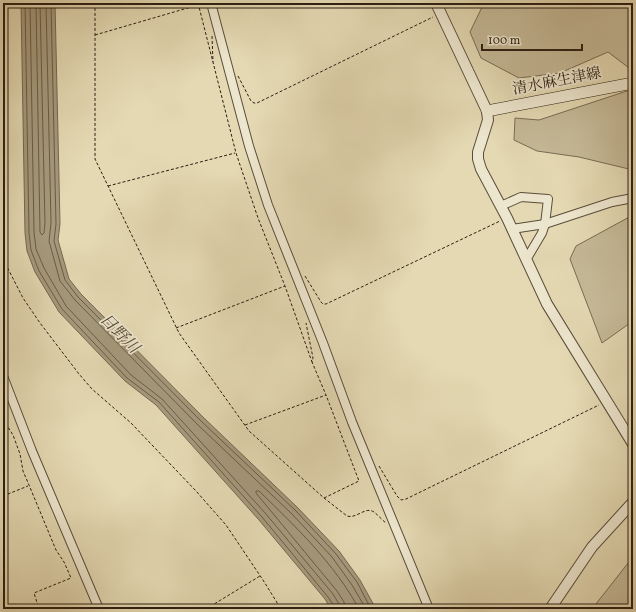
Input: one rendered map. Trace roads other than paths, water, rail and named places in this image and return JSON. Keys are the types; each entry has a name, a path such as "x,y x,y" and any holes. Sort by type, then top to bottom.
{"main road":[{"name":"清水麻生津線","path":"487,111 633,83"}],"street":[{"path":"211,3 249,146 268,205 323,343 352,422 429,609"},
{"path":"436,3 487,111 488,120 478,152 478,159 481,169 512,229 547,304 633,444"},
{"path":"500,206 521,197 548,199 542,233 526,260"},
{"path":"512,229 544,224 612,202 633,198"},
{"path":"3,376 32,451 99,609"},
{"path":"550,609 592,547 633,502"}],"water":[{"name":"日野川","path":"21,3 55,3 60,224 58,240 69,279 81,294 204,418 298,508 339,551 360,580 376,609 331,609 325,599 259,520 156,405 125,381 59,312 35,272 27,251 25,233"}]}
